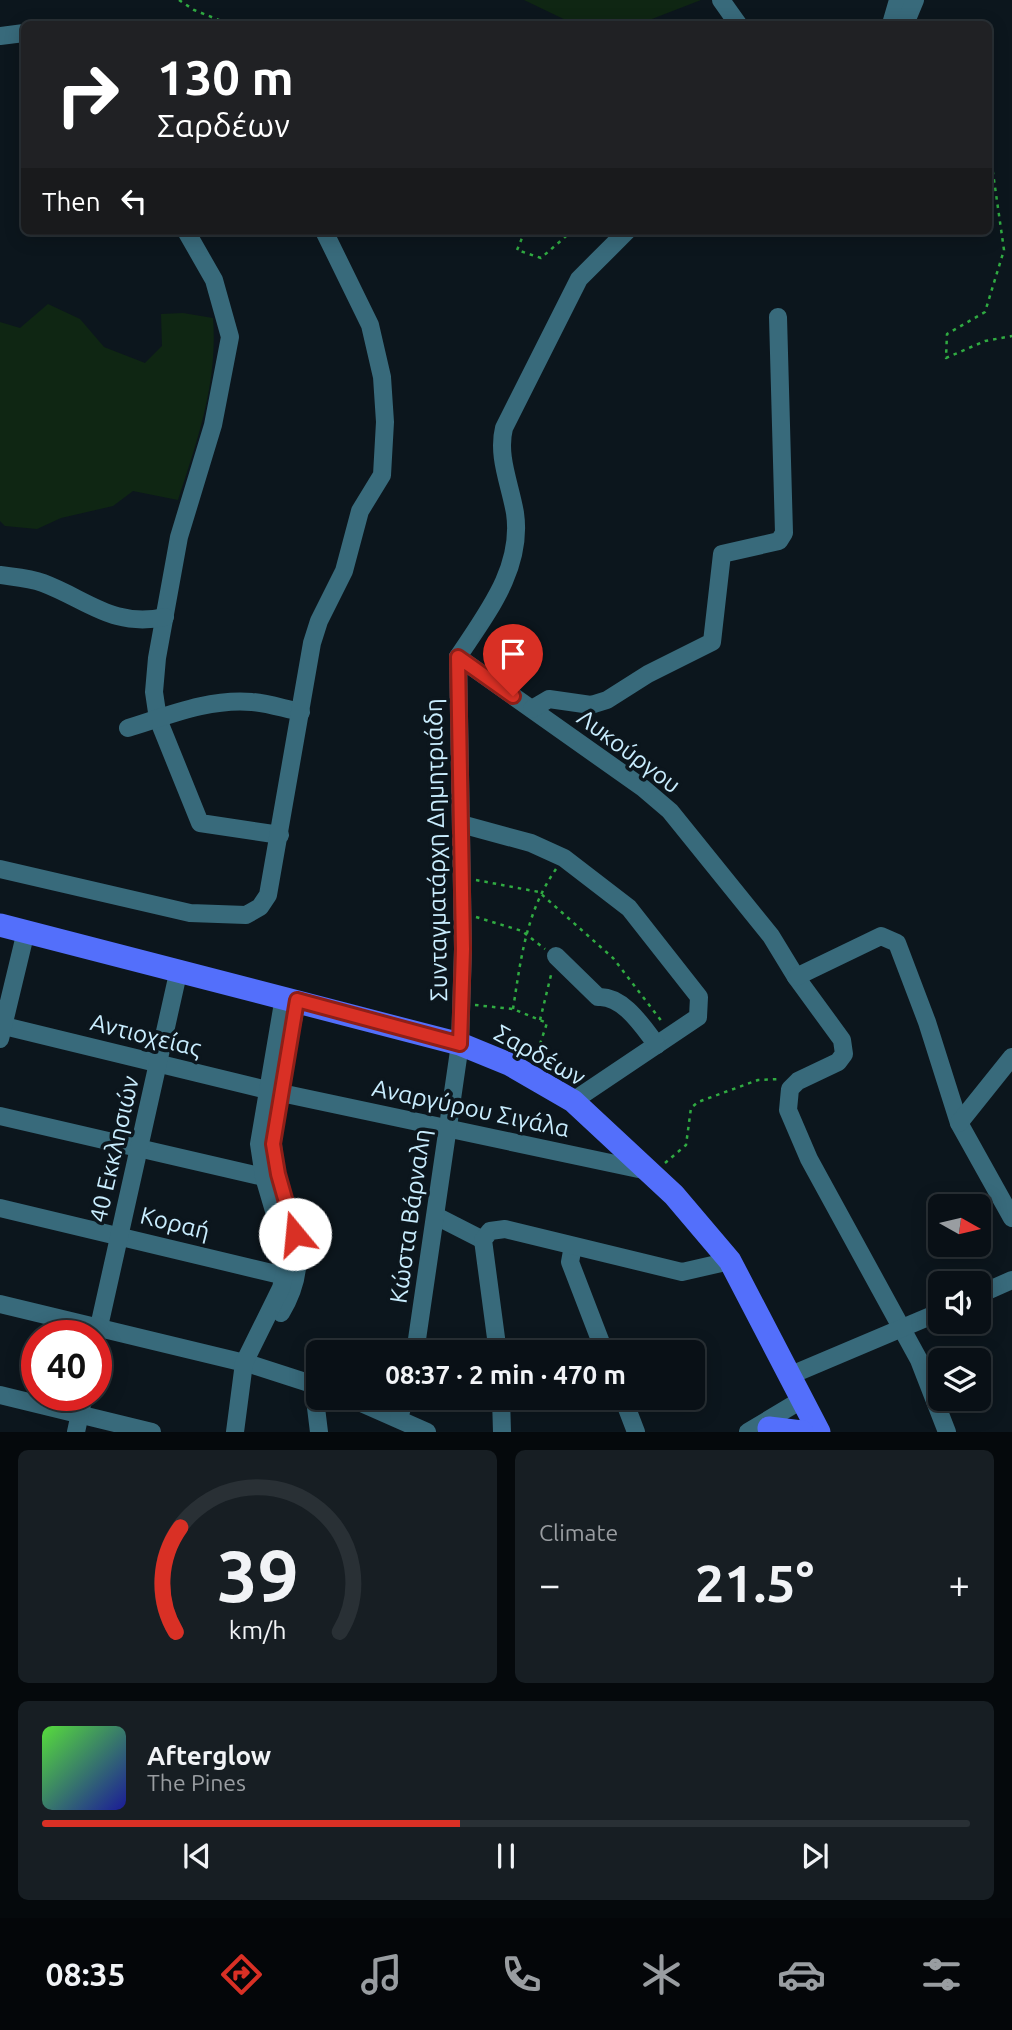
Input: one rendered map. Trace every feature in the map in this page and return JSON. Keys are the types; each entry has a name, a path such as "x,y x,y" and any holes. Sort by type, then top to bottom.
{"main road":[{"name":"Σαρδέων","path":"0,925 179,969 460,1044 529,1075 573,1101 651,1172 730,1261 819,1432"},
{"path":"758,1430 802,1432"}],"street":[{"path":"721,0 736,21"},
{"path":"892,21 898,0"},
{"path":"906,21 915,0"},
{"path":"0,36 21,33"},
{"path":"188,235 214,280 230,337 213,425 180,537 154,692 158,719 200,823 280,835"},
{"path":"0,869 190,913 246,915 260,907 268,895 319,621 344,571 360,510 378,485 384,461 382,377 370,325 326,235"},
{"path":"458,657 503,584 514,552 515,514 500,445 504,428 579,279 623,235"},
{"path":"532,709 549,699 591,705 607,701 648,674 712,642 722,554 779,541 785,533 778,317"},
{"path":"0,575 41,582 114,617 142,622 165,617"},
{"name":"Λυκούργου","path":"458,657 643,788 670,811 771,936 796,977 842,1040 844,1054 838,1062 794,1085"},
{"name":"Συνταγματάρχη Δημητριάδη","path":"458,657 463,913 460,1044"},
{"path":"128,728 226,702 252,702 301,712"},
{"path":"461,824 531,843 564,858 629,908 698,997 701,1007 698,1017 573,1101"},
{"path":"1,1030 26,931"},
{"path":"796,977 874,939 891,938 901,951 959,1123 1012,1218"},
{"path":"555,956 598,998 608,997 620,1004 657,1045"},
{"name":"40 Εκκλησιών","path":"101,1320 179,969"},
{"path":"235,1432 249,1364 290,1277 271,1175 259,1144 274,1091 291,999"},
{"name":"Αντιοχείας","path":"1,1030 274,1091"},
{"name":"Κώστα Βάρναλη","path":"417,1340 460,1044"},
{"path":"959,1123 1012,1057"},
{"path":"794,1085 788,1110 809,1159 919,1360 947,1432"},
{"name":"Αναργύρου Σιγάλα","path":"274,1091 651,1172"},
{"path":"0,1116 139,1149 271,1175"},
{"name":"Κοραή","path":"0,1208 120,1234 290,1277"},
{"path":"436,1216 483,1240"},
{"path":"496,1340 483,1240 496,1228 682,1272 706,1269 730,1261"},
{"path":"573,1246 570,1262 600,1340"},
{"path":"991,1289 1012,1280"},
{"path":"0,1304 52,1320"},
{"path":"791,1375 928,1317"},
{"path":"112,1337 249,1364 306,1381"},
{"path":"244,1432 249,1364"},
{"path":"0,1395 78,1424 152,1432"},
{"path":"758,1430 805,1404"},
{"path":"318,1410 319,1432"},
{"path":"379,1410 427,1432"},
{"path":"399,1418 401,1410"},
{"path":"501,1410 502,1432"},
{"path":"628,1410 636,1432"}],"path":[{"path":"179,0 194,10 222,21"},
{"path":"992,166 1004,250 985,312 947,334 946,358 985,341 1012,336"},
{"path":"523,235 517,250 541,258 567,235"},
{"path":"513,1009 524,933 539,892 564,858"},
{"path":"462,877 539,892 612,958 673,1035"},
{"path":"463,913 524,933 555,956 540,1020"},
{"path":"462,1003 513,1009 547,1023 529,1075"},
{"path":"651,1172 686,1145 690,1133 691,1108 698,1102 758,1080 794,1085"}],"green space":[{"path":"524,0 701,0 647,21 568,21"},
{"path":"48,304 80,319 104,347 145,363 162,346 161,314 183,313 213,318 212,365 205,410 178,500 133,491 113,506 61,518 37,529 5,526 0,521 0,322 20,328"}],"route":[{"path":"295,1234 278,1174 273,1144 297,1000 460,1044 463,949 458,657 513,696"}]}
